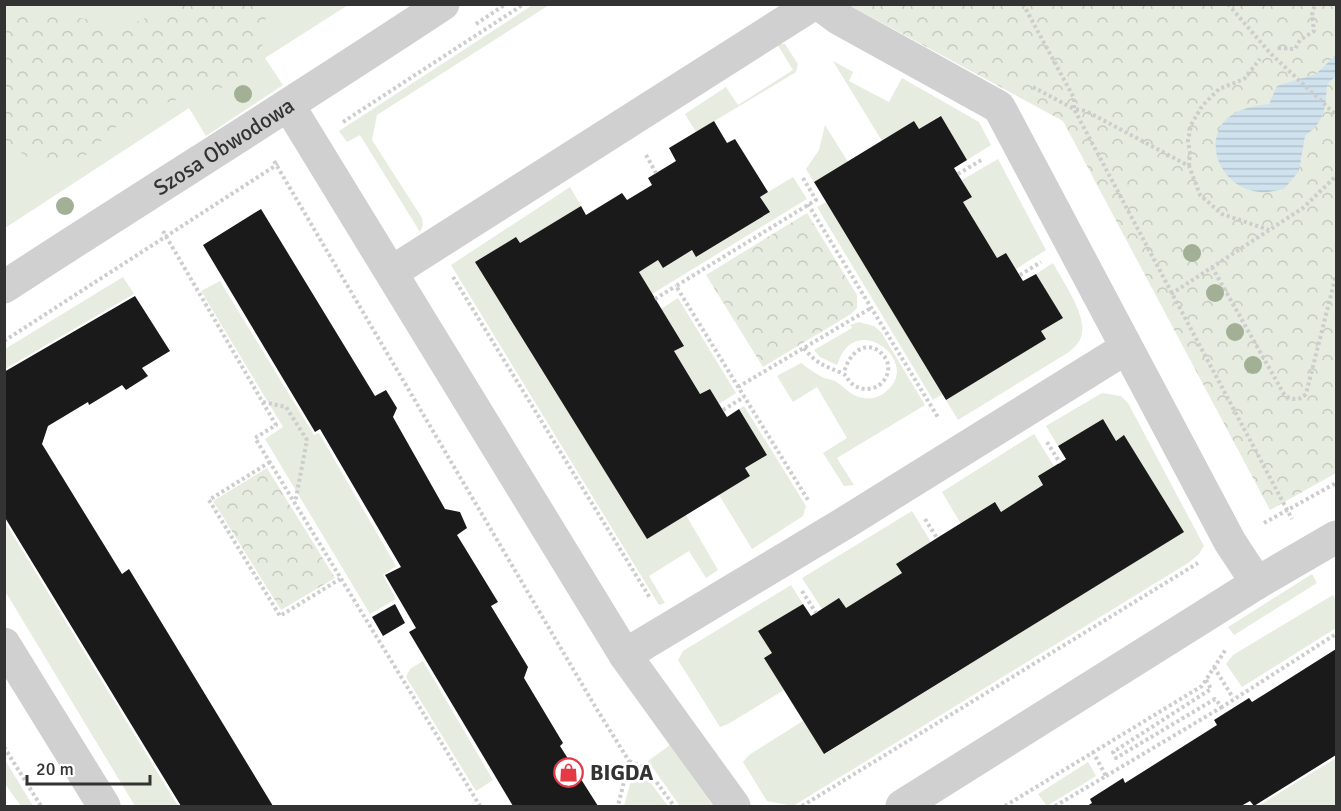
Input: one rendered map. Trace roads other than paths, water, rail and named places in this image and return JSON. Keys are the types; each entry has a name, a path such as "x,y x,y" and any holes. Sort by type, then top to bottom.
{"street":[{"name":"Szosa Obwodowa","path":"4,287 289,106 443,4"},
{"path":"392,272 813,4"},
{"path":"819,4 838,18 999,107 1230,542 1257,583"},
{"path":"289,106 625,655 734,807"},
{"path":"625,655 848,521 1126,348"},
{"path":"902,807 1257,583 1336,537"},
{"path":"4,644 104,807"}],"water":[{"path":"1336,55 1336,76 1327,84 1321,119 1305,136 1299,171 1284,189 1266,192 1250,190 1232,180 1225,172 1216,153 1218,132 1222,125 1233,114 1255,106 1269,104 1277,86 1316,74"}],"place":[{"name":"BIGDA","path":"569,772"}]}
